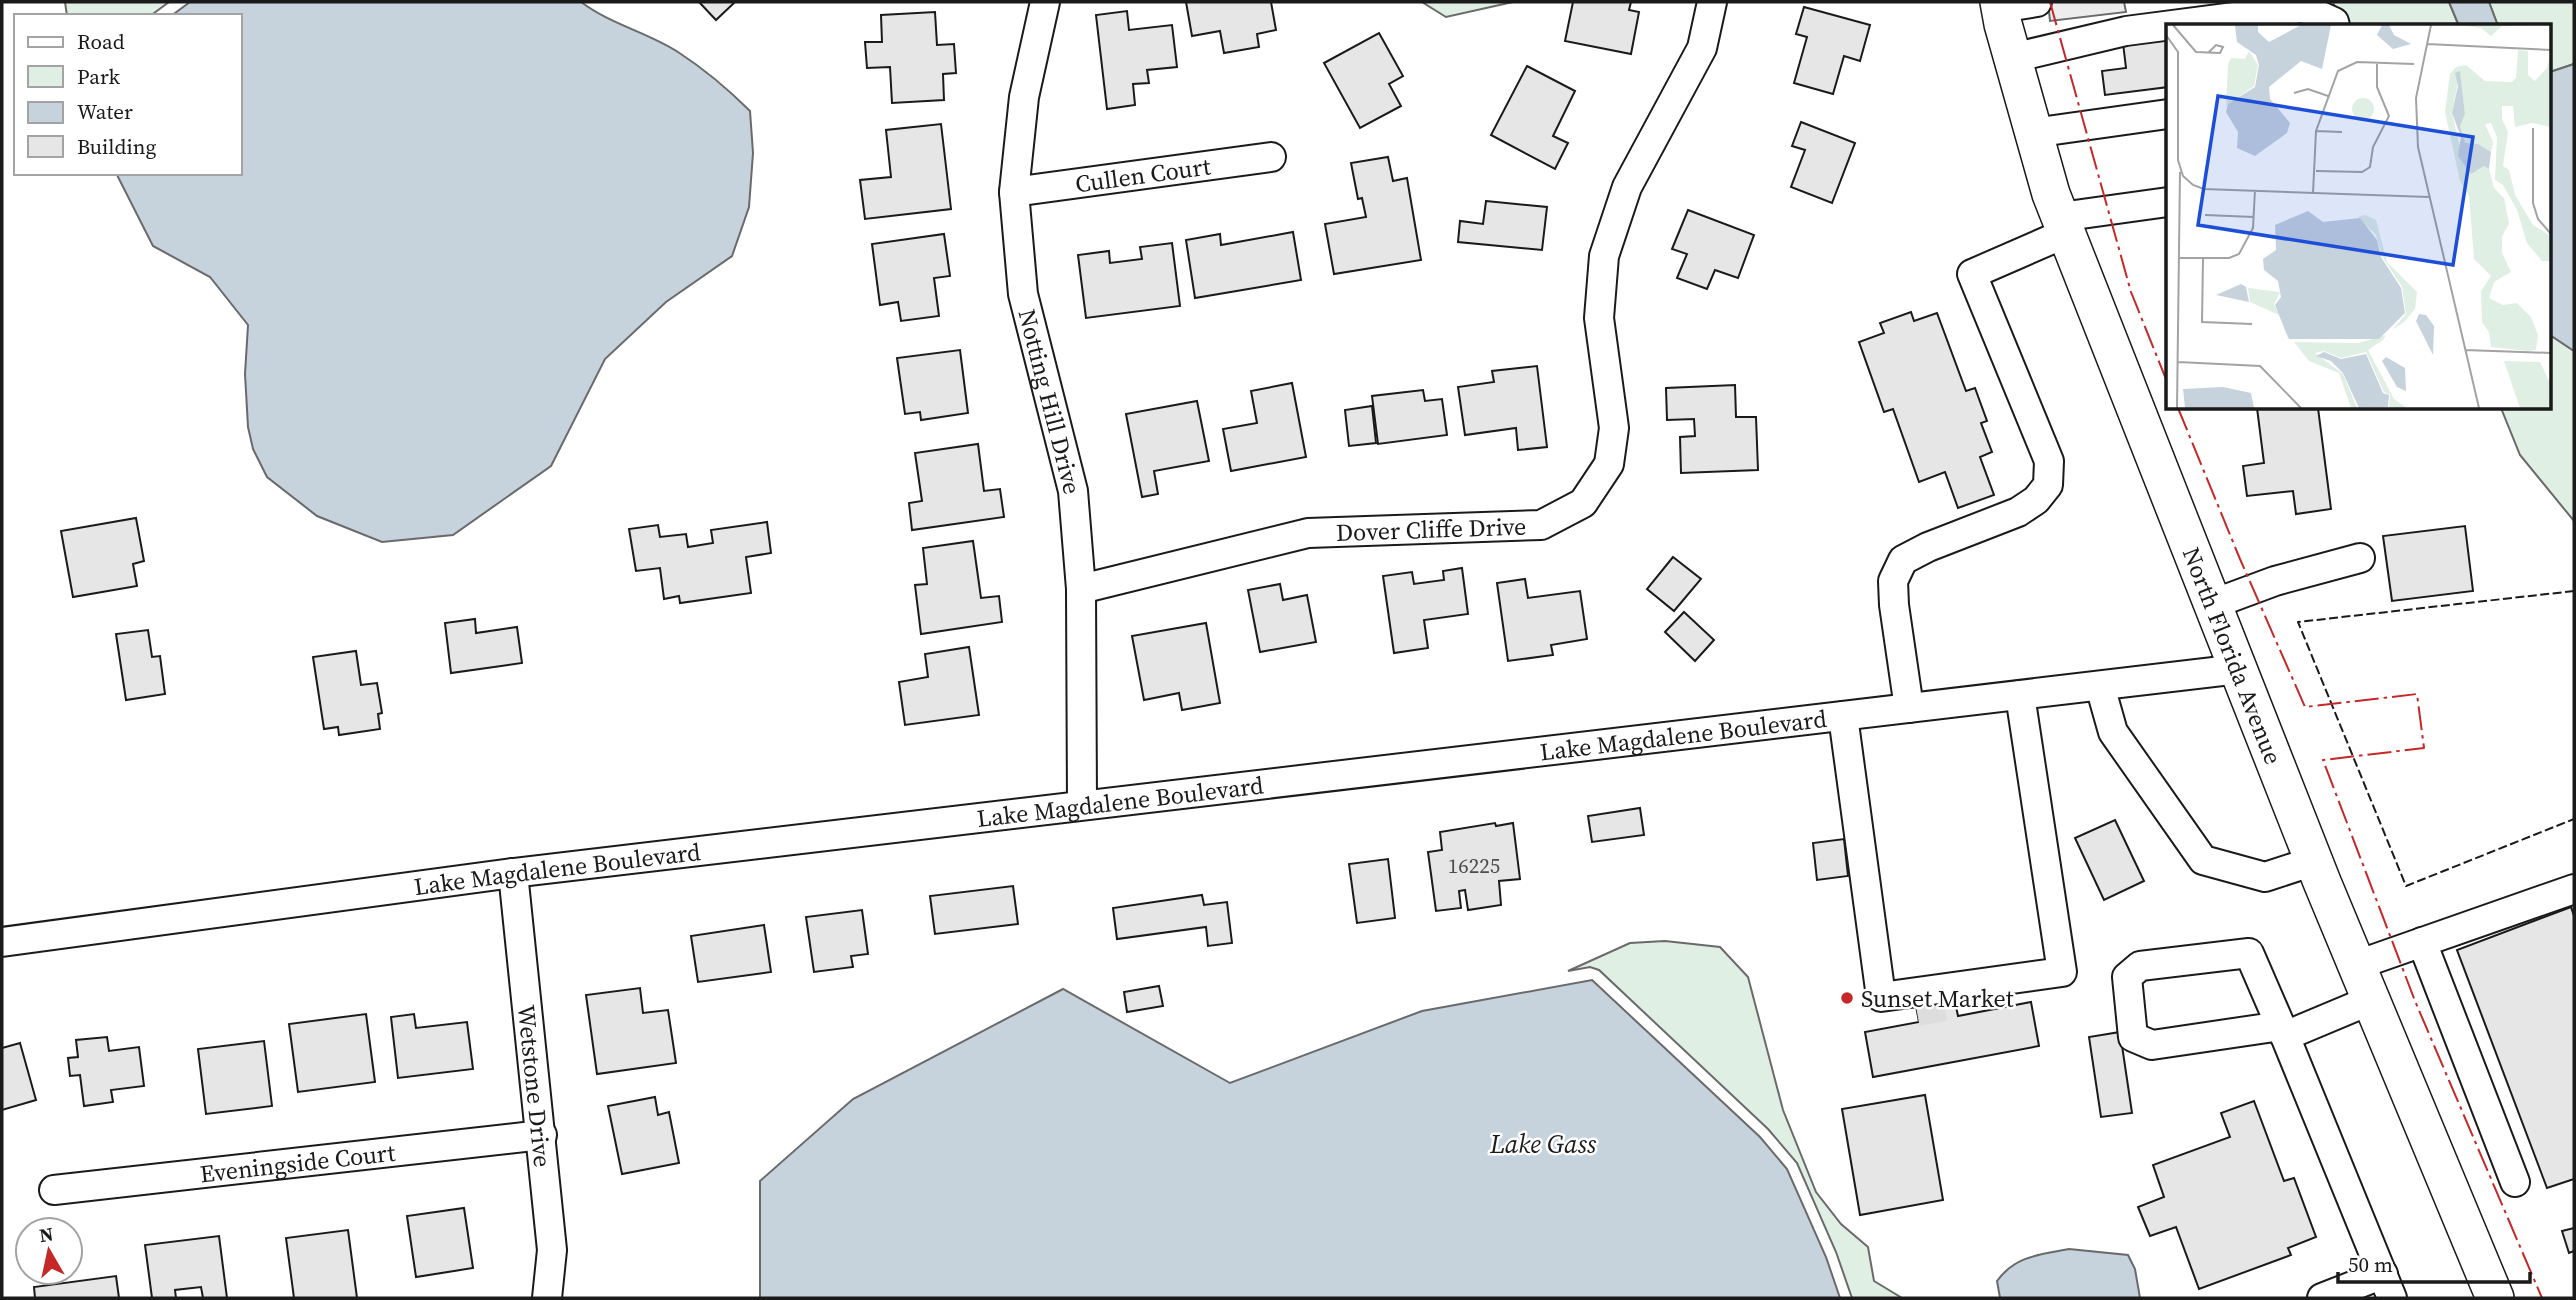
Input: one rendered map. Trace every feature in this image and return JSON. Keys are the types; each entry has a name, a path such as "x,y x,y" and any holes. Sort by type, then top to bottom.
{"main road":[{"name":"North Florida Avenue","path":"1999,5 2051,194 2314,861 2495,1298"}],"street":[{"name":"Notting Hill Drive","path":"1045,2 1024,97 1014,192 1023,294 1073,491 1081,589 1082,804"},
{"name":"Dover Cliffe Drive","path":"1081,589 1308,533 1541,525 1583,503 1609,464 1614,428 1599,318 1604,256 1627,187 1702,48 1712,2"},
{"path":"1999,5 2037,2"},
{"path":"2180,24 2303,8 2334,24"},
{"path":"2012,58 2126,31 2166,26"},
{"path":"2033,133 2166,114"},
{"name":"Cullen Court","path":"1014,192 1271,157"},
{"path":"1909,708 1894,606 1893,581 1903,560 1928,547 2018,512 2036,500 2048,485 2049,461 1972,274 2063,225 2166,202"},
{"path":"2213,604 2275,580 2360,558"},
{"name":"Lake Magdalene Boulevard","path":"2,942 513,873 2239,669"},
{"path":"2100,686 2113,732 2203,860 2265,877 2314,861"},
{"path":"1843,716 1881,997 1913,1002 2063,972 2020,695"},
{"name":"Wetstone Drive","path":"513,873 552,1250 547,1298"},
{"path":"2357,965 2574,889"},
{"path":"2422,942 2515,1182"},
{"path":"2322,1298 2388,1286 2283,1031 2249,953 2140,966 2127,978 2133,1037 2152,1045 2283,1031 2371,1000"},
{"name":"Eveningside Court","path":"54,1190 542,1135"}],"green space":[{"path":"65,2 169,2 153,14 67,14"},
{"path":"1422,2 1513,2 1446,17"},
{"path":"2333,2 2449,2 2458,24 2341,24"},
{"path":"2489,2 2574,2 2574,64 2552,71 2552,24 2497,24"},
{"path":"2552,336 2574,351 2574,521 2520,455 2502,410 2552,410"},
{"path":"1665,941 1720,947 1748,977 1783,1110 1816,1192 1841,1224 1868,1247 1874,1281 1902,1298 1852,1298 1836,1252 1797,1163 1768,1129 1599,970 1590,967 1568,971 1630,943"}],"shaded area":[{"path":"2048,2 2124,2 2126,12 2050,21"}],"water":[{"path":"190,2 581,2 605,17 678,52 716,80 750,111 753,153 749,207 732,256 666,302 605,359 551,466 453,535 382,542 317,516 267,477 253,449 248,427 245,374 248,325 210,277 153,246 117,175 242,175 242,14 174,14"},
{"path":"2449,2 2489,2 2497,24 2458,24"},
{"path":"2574,64 2574,351 2552,336 2552,71"},
{"name":"Lake Gass","path":"1592,980 1760,1137 1787,1169 1826,1257 1840,1298 760,1298 760,1181 853,1099 1063,989 1230,1083 1422,1011"},
{"path":"2069,1249 2128,1255 2135,1269 2140,1298 2000,1298 1997,1281 2012,1266 2038,1255"}],"building":[{"path":"699,2 735,2 716,20"},
{"path":"1186,2 1271,2 1276,30 1257,34 1259,47 1224,53 1220,31 1192,36"},
{"path":"1573,2 1631,2 1629,10 1639,12 1631,54 1565,41"},
{"path":"1804,7 1870,25 1860,61 1844,56 1833,94 1794,83 1807,37 1796,34"},
{"path":"1127,11 1129,30 1172,25 1177,67 1147,70 1149,83 1133,84 1135,105 1107,109 1096,15"},
{"path":"935,12 937,45 954,44 956,73 943,74 944,100 892,103 890,67 867,68 865,42 882,42 881,15"},
{"path":"2316,21 2316,24 2290,24"},
{"path":"1379,33 1403,76 1389,84 1401,106 1360,128 1324,63"},
{"path":"2166,38 2166,87 2105,95 2102,71 2126,68 2123,43"},
{"path":"1527,66 1575,91 1553,136 1568,143 1555,169 1491,135"},
{"path":"1801,122 1855,143 1832,203 1791,187 1805,150 1792,146"},
{"path":"941,124 951,209 865,219 860,180 891,177 886,130"},
{"path":"1388,157 1393,181 1407,178 1421,260 1334,274 1325,224 1366,217 1362,198 1358,199 1351,163"},
{"path":"1486,201 1547,207 1542,250 1458,242 1460,221 1483,224"},
{"path":"1688,210 1754,235 1738,278 1715,270 1707,289 1677,278 1687,254 1672,249"},
{"path":"1293,232 1301,280 1195,298 1186,240 1220,234 1221,245"},
{"path":"944,234 950,276 934,278 939,316 901,321 898,302 880,305 872,244"},
{"path":"1172,243 1180,306 1086,318 1078,255 1109,251 1110,263 1142,259 1140,247"},
{"path":"1911,312 1914,321 1937,313 1966,391 1975,388 1987,421 1981,423 1992,452 1980,457 1994,495 1958,508 1945,472 1919,482 1893,409 1884,412 1859,342 1884,333 1880,323"},
{"path":"960,350 968,413 921,420 920,412 905,414 897,358"},
{"path":"1537,366 1547,447 1518,450 1516,428 1465,435 1458,387 1494,382 1492,371"},
{"path":"1292,383 1306,457 1231,471 1223,429 1257,423 1251,391"},
{"path":"1735,385 1736,417 1756,417 1758,470 1681,473 1680,437 1695,436 1694,419 1667,420 1666,388"},
{"path":"1423,390 1425,401 1442,399 1447,435 1378,444 1372,396"},
{"path":"1197,401 1209,461 1154,471 1158,494 1142,497 1126,414"},
{"path":"1372,406 1376,443 1349,446 1345,410"},
{"path":"2257,410 2318,410 2331,509 2296,514 2293,491 2247,496 2243,466 2264,463"},
{"path":"978,444 984,491 1000,489 1004,517 912,530 909,503 922,501 915,453"},
{"path":"136,518 144,561 133,564 137,586 73,597 61,531"},
{"path":"767,522 771,553 746,557 751,593 680,603 679,596 664,599 660,568 636,571 629,529 658,525 660,537 686,534 688,547 713,543 711,530"},
{"path":"2465,526 2473,591 2392,601 2383,536"},
{"path":"973,541 981,598 999,596 1002,622 921,634 915,585 927,584 923,548"},
{"path":"1673,557 1701,579 1674,611 1647,589"},
{"path":"1462,568 1468,614 1424,620 1428,648 1394,653 1383,576 1412,572 1414,584 1444,580 1443,571"},
{"path":"1525,579 1528,598 1580,591 1587,639 1551,645 1553,655 1508,661 1497,583"},
{"path":"1280,584 1283,600 1307,595 1316,642 1260,652 1248,590"},
{"path":"1684,612 1714,640 1695,661 1665,632"},
{"path":"475,619 476,633 517,627 522,663 451,673 445,623"},
{"path":"1206,623 1220,703 1182,710 1179,693 1144,700 1132,636"},
{"path":"148,630 152,657 160,656 165,694 126,700 116,634"},
{"path":"969,647 979,715 905,725 899,682 928,677 925,654"},
{"path":"356,651 361,685 377,683 382,713 378,714 380,729 339,735 338,727 324,729 313,657"},
{"path":"1640,808 1644,835 1592,842 1588,816"},
{"path":"2115,820 2144,881 2104,900 2075,838"},
{"path":"1495,823 1496,826 1513,823 1520,879 1499,881 1501,905 1468,910 1465,890 1459,891 1461,908 1436,911 1428,852 1442,850 1440,832"},
{"path":"1844,839 1848,876 1817,880 1813,843"},
{"path":"1388,859 1395,918 1357,923 1349,864"},
{"path":"1013,886 1018,924 935,934 930,896"},
{"path":"1202,895 1204,905 1227,902 1232,943 1208,946 1206,927 1117,939 1113,908"},
{"path":"2571,907 2574,916 2574,1179 2547,1188 2457,950"},
{"path":"862,910 868,954 851,956 853,967 814,972 806,917"},
{"path":"764,925 771,972 698,982 691,936"},
{"path":"1159,986 1163,1006 1127,1012 1124,992"},
{"path":"1952,987 1958,1016 2031,1002 2039,1046 1873,1077 1865,1032 1919,1022 1914,995"},
{"path":"640,988 643,1013 668,1010 676,1063 597,1074 586,995"},
{"path":"366,1014 375,1082 298,1092 289,1024"},
{"path":"414,1014 416,1028 467,1022 473,1069 398,1078 391,1017"},
{"path":"2120,1032 2132,1113 2101,1117 2089,1037"},
{"path":"107,1037 109,1051 139,1047 144,1086 111,1090 113,1102 84,1106 80,1075 70,1076 68,1058 78,1057 76,1040"},
{"path":"264,1041 272,1106 206,1114 198,1049"},
{"path":"20,1043 36,1100 2,1110 2,1048"},
{"path":"1925,1095 1943,1200 1860,1215 1842,1109"},
{"path":"655,1097 658,1115 669,1112 679,1163 622,1174 608,1106"},
{"path":"2254,1101 2284,1181 2294,1178 2316,1237 2288,1248 2291,1255 2199,1289 2176,1227 2150,1236 2138,1207 2164,1197 2153,1165 2230,1137 2221,1113"},
{"path":"464,1208 473,1268 416,1277 407,1216"},
{"path":"2574,1228 2574,1251 2569,1253 2562,1231"},
{"path":"348,1230 357,1298 294,1298 286,1238"},
{"path":"219,1236 227,1298 203,1298 201,1287 175,1290 176,1298 152,1298 145,1245"},
{"path":"116,1276 119,1298 35,1298 34,1287 84,1286 84,1280"}],"tunnel":[{"path":"1917,1012 1956,1005"}],"fence":[{"path":"2574,591 2298,622 2406,886 2574,819"}],"power":[{"path":"2050,2 2131,292 2166,379"},
{"path":"2179,410 2305,707 2417,694 2424,748 2323,760 2415,1001 2542,1298"}],"place":[{"name":"Sunset Market","path":"1847,998"}]}
